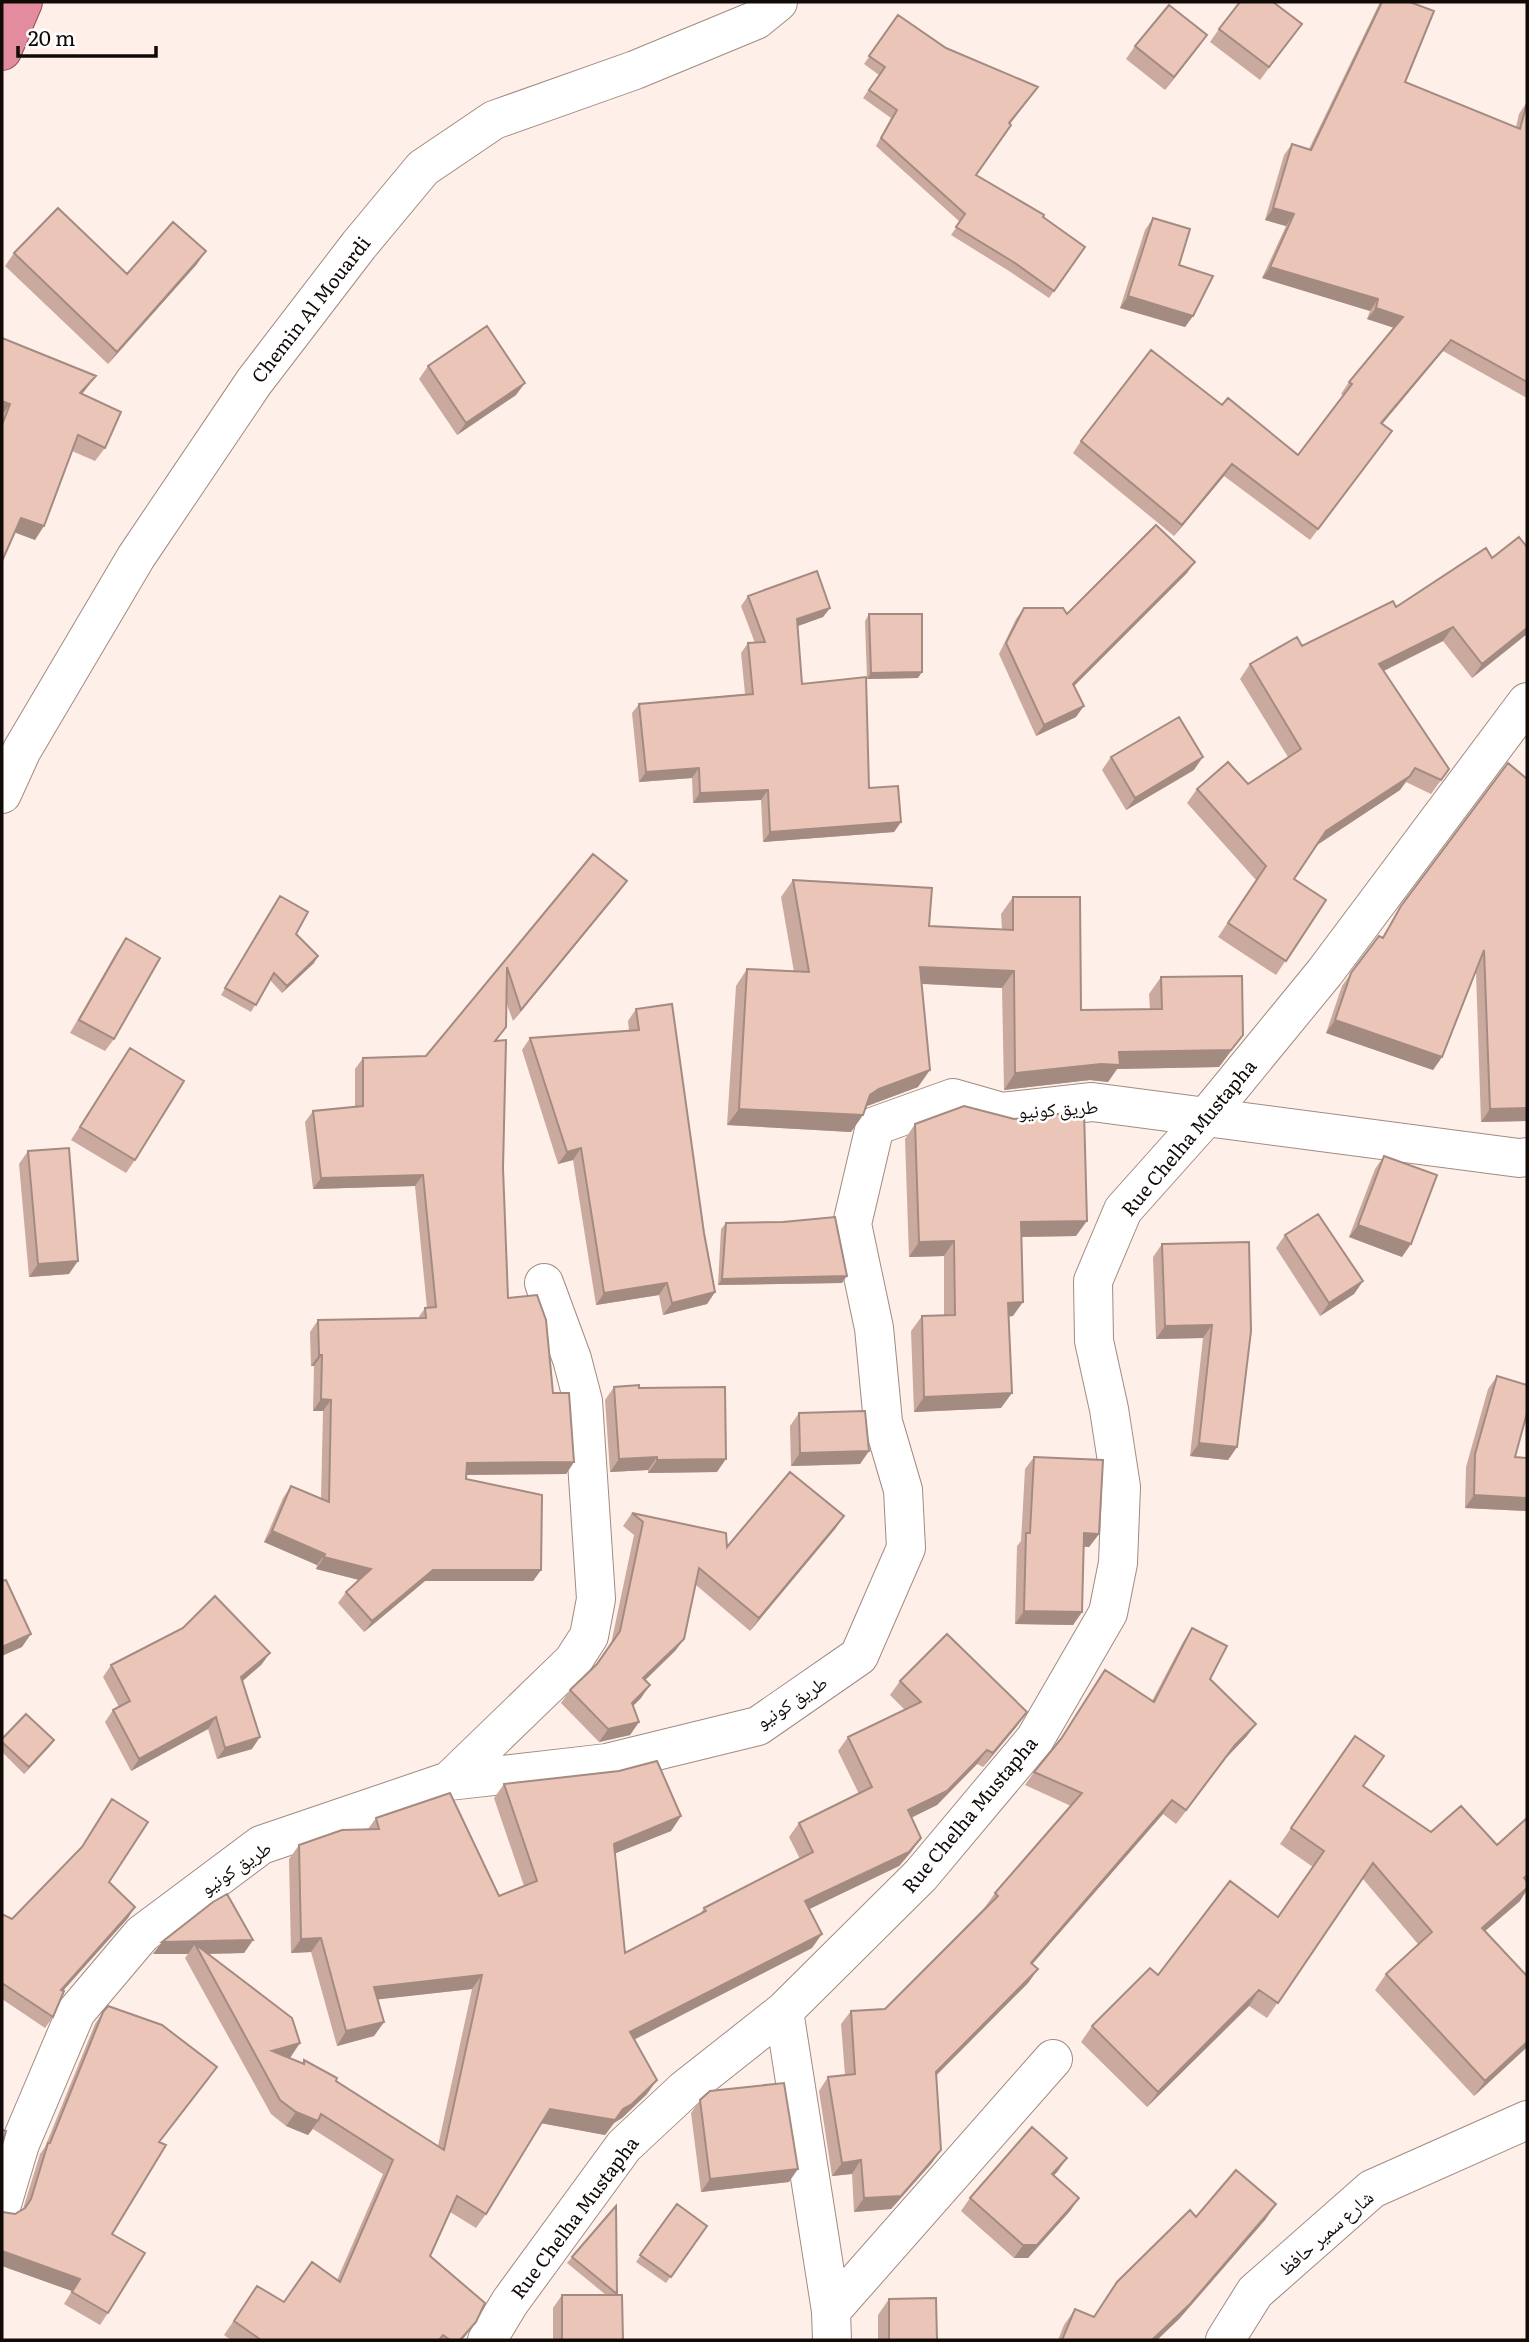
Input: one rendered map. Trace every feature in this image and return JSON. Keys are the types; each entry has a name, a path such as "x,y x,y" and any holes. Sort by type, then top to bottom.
{"highway":[{"path":"2,51 23,2"}],"street":[{"name":"Chemin Al Mouardi","path":"2,794 22,750 136,557 254,382 359,245 424,168 494,120 635,71 756,20 778,2"},
{"name":"Rue Chelha Mustapha","path":"486,2340 510,2302 624,2146 684,2090 784,2011 921,1875 1035,1739 1108,1613 1118,1563 1121,1487 1109,1409 1094,1341 1093,1281 1122,1210 1207,1116 1325,972 1527,702"},
{"name":"طريق كونيو","path":"2,2204 20,2144 76,2012 142,1934 261,1845 449,1781 607,1763 758,1726 859,1656 906,1548 903,1490 883,1422 873,1328 852,1224 875,1126 953,1098 1002,1112 1091,1102 1207,1116"},
{"path":"1207,1116 1527,1157"},
{"path":"449,1781 573,1661 589,1636 596,1600 583,1401 572,1359 544,1283"},
{"path":"784,2011 832,2325"},
{"path":"832,2325 1053,2059"},
{"name":"شارع سمير حافظ","path":"1225,2340 1255,2292 1372,2189 1527,2120"}],"building":[{"path":"1240,2 1273,2 1302,24 1269,67 1219,29"},
{"path":"1382,2 1410,2 1434,11 1405,82 1520,129 1527,103 1527,382 1451,340 1381,423 1392,431 1318,529 1232,464 1182,525 1081,441 1151,350 1222,405 1228,398 1298,455 1352,384 1349,382 1403,317 1376,308 1378,299 1270,267 1294,214 1273,208 1292,144 1311,150"},
{"path":"1169,5 1207,35 1174,77 1135,46"},
{"path":"898,15 946,48 1038,87 1009,123 1011,125 976,175 1044,215 1043,217 1085,247 1054,291 1015,263 956,227 965,214 881,138 897,110 869,90 885,67 869,56"},
{"path":"58,208 127,274 173,222 206,251 117,352 14,253"},
{"path":"1153,218 1190,229 1179,265 1213,276 1193,316 1128,296"},
{"path":"487,326 525,383 466,423 428,366"},
{"path":"2,338 96,376 80,393 121,412 105,448 78,435 44,526 21,518 2,561 2,425 10,404 2,401"},
{"path":"1156,525 1195,562 1073,684 1084,706 1044,725 1006,643 1024,608 1063,608 1067,614"},
{"path":"1519,537 1527,547 1527,628 1482,664 1453,627 1379,664 1449,769 1441,780 1415,768 1410,776 1326,831 1294,879 1326,900 1286,961 1228,923 1266,866 1197,789 1228,762 1248,784 1301,749 1250,664 1297,637 1302,646 1393,601 1396,607 1486,548 1492,558"},
{"path":"817,571 830,608 797,619 802,684 866,677 869,788 898,786 901,822 770,832 768,790 700,793 699,768 646,772 639,704 753,694 748,643 765,642 748,596"},
{"path":"869,614 922,614 922,672 871,673"},
{"path":"1179,717 1203,757 1135,798 1111,757"},
{"path":"1508,763 1527,779 1527,1108 1490,1109 1484,950 1442,1057 1335,1020 1351,973 1379,936 1383,938 1401,906"},
{"path":"593,854 627,881 521,1010 507,967 506,1027 495,1041 506,1040 503,1168 508,1298 537,1295 546,1320 553,1393 569,1393 574,1462 467,1463 466,1479 542,1495 541,1570 433,1570 372,1621 346,1592 371,1569 324,1557 325,1554 272,1531 291,1486 329,1502 331,1400 321,1399 322,1355 319,1355 318,1320 426,1318 425,1308 436,1307 423,1175 321,1178 313,1111 363,1106 363,1058 426,1056"},
{"path":"793,880 932,888 929,926 1013,930 1013,897 1080,897 1081,1010 1162,1009 1161,977 1242,976 1243,1035 1231,1050 1119,1052 1120,1065 1101,1064 1015,1073 1014,971 920,967 930,1070 870,1095 863,1115 739,1109 747,969 809,972"},
{"path":"280,896 308,912 296,934 318,956 287,986 274,973 256,1005 225,988"},
{"path":"126,938 160,958 114,1039 79,1020"},
{"path":"672,1004 704,1233 715,1292 672,1303 667,1283 604,1293 581,1148 567,1152 530,1038 639,1030 636,1009"},
{"path":"130,1048 184,1081 135,1160 80,1127"},
{"path":"964,1106 1014,1119 1084,1111 1087,1221 1021,1222 1023,1302 1008,1303 1012,1393 924,1397 922,1316 955,1315 954,1241 919,1242 915,1124"},
{"path":"69,1148 78,1261 38,1264 28,1151"},
{"path":"1384,1156 1437,1175 1411,1244 1358,1225"},
{"path":"1318,1214 1363,1281 1329,1303 1285,1235"},
{"path":"835,1217 847,1276 722,1279 726,1223 783,1222"},
{"path":"1249,1242 1251,1331 1237,1447 1199,1443 1212,1325 1165,1326 1162,1244"},
{"path":"1497,1376 1527,1385 1527,1413 1515,1457 1527,1458 1527,1498 1474,1495 1475,1454"},
{"path":"639,1385 639,1388 725,1387 726,1459 619,1459 614,1387"},
{"path":"865,1411 869,1451 800,1453 799,1413"},
{"path":"1034,1457 1103,1460 1099,1534 1084,1533 1082,1612 1024,1611 1026,1533 1030,1533"},
{"path":"790,1472 844,1516 759,1618 699,1568 684,1639 643,1678 650,1685 632,1703 639,1722 608,1729 570,1690 597,1664 620,1631 643,1522 632,1513 726,1533 727,1547"},
{"path":"6,1580 31,1634 2,1647 2,1581"},
{"path":"215,1596 270,1653 241,1677 260,1737 225,1748 216,1717 139,1759 113,1710 130,1701 111,1665 183,1628"},
{"path":"1192,1628 1227,1646 1210,1679 1256,1724 1235,1745 1186,1810 1172,1800 1031,1963 1038,1969 936,2072 941,2150 901,2196 864,2198 861,2160 842,2163 828,2077 855,2074 851,2011 885,2009 998,1896 995,1893 1082,1793 1034,1772 1061,1739 1105,1670 1154,1702"},
{"path":"947,1634 1027,1712 993,1753 987,1750 947,1791 908,1810 921,1838 909,1852 805,1901 822,1934 630,2032 657,2080 623,2109 615,2120 550,2109 486,2214 457,2196 430,2256 485,2303 476,2322 460,2340 450,2340 443,2335 439,2340 261,2340 234,2321 257,2286 284,2302 312,2262 340,2282 393,2160 321,2114 318,2121 296,2112 280,2100 195,1944 292,2018 300,2043 272,2051 304,2064 304,2060 337,2078 336,2081 444,2150 482,1975 374,1987 384,2022 346,2031 321,1938 301,1939 299,1845 342,1830 379,1829 376,1818 450,1793 499,1896 537,1881 504,1784 619,1771 657,1761 681,1816 614,1844 625,1953 706,1911 704,1908 813,1852 799,1823 872,1787 848,1737 921,1702 900,1681"},
{"path":"26,1714 54,1740 29,1767 2,1742"},
{"path":"1355,1736 1384,1756 1363,1786 1431,1832 1461,1806 1497,1845 1527,1818 1527,1875 1524,1878 1527,1888 1482,1928 1527,1976 1527,2042 1485,2081 1386,1974 1432,1932 1373,1863 1278,2003 1259,1990 1158,2092 1092,2026 1150,1968 1158,1975 1230,1881 1278,1917 1324,1851 1291,1828"},
{"path":"112,1799 148,1822 109,1882 135,1907 61,1990 64,1991 53,2017 2,1983 2,1914 12,1919 82,1847"},
{"path":"227,1894 253,1940 162,1942 213,1902"},
{"path":"108,2006 162,2025 217,2067 159,2142 166,2145 112,2234 145,2253 108,2313 72,2292 80,2279 2,2251 2,2212 15,2214 25,2208 31,2199 48,2143 103,2012"},
{"path":"784,2083 798,2169 710,2179 700,2100 710,2091"},
{"path":"1032,2127 1067,2158 1052,2174 1079,2198 1037,2245 1023,2245 970,2198"},
{"path":"1236,2170 1276,2204 1190,2304 1152,2340 1062,2340 1075,2309 1094,2317 1117,2282 1190,2210 1196,2217"},
{"path":"677,2204 707,2226 671,2277 640,2255"},
{"path":"616,2206 617,2294 572,2257"},
{"path":"562,2295 622,2295 623,2340 562,2340"},
{"path":"936,2298 937,2340 889,2340 889,2299"}]}
